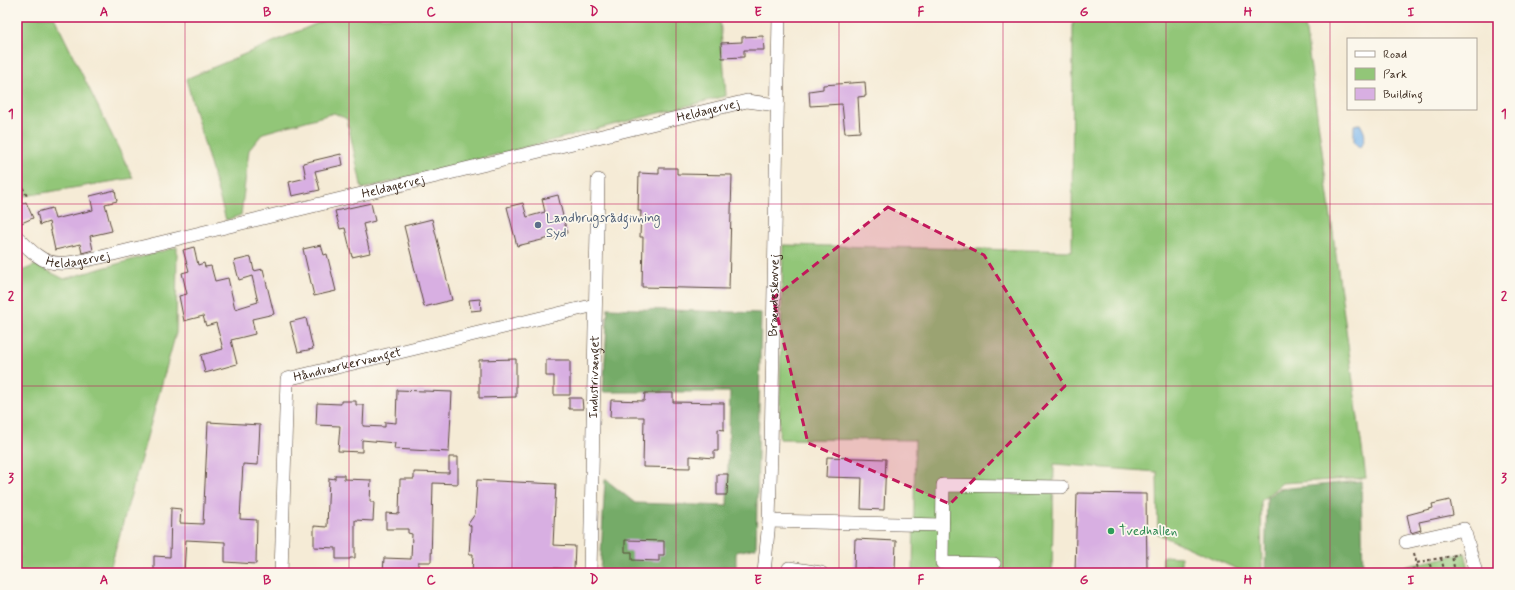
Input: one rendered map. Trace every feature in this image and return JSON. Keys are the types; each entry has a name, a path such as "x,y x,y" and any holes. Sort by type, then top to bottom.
{"street":[{"name":"Brændeskovvej","path":"764,573 769,521 779,17"},
{"name":"Heldagervej","path":"17,237 38,257 49,262 66,263 102,257 747,101 777,106"},
{"name":"Industrivænget","path":"590,573 598,180"},
{"name":"Håndværkervænget","path":"281,573 287,379 595,305"},
{"path":"994,564 942,563 943,484 1062,487"},
{"path":"769,521 942,525"},
{"path":"1409,541 1464,529 1476,573"},
{"path":"788,568 821,573"}],"path":[{"path":"17,177 28,198"},
{"path":"1409,541 1419,573"},
{"path":"1417,563 1452,556"},
{"path":"1441,558 1444,573"},
{"path":"1429,560 1432,573"},
{"path":"1394,573 1418,568"}],"highlighted area":[{"path":"888,207 984,255 1065,386 950,504 808,443 773,298"}],"green space":[{"path":"17,17 54,17 133,178 24,196 17,183"},
{"path":"332,17 720,17 726,96 362,189 347,119 334,113 263,133 249,150 241,215 226,220 186,79"},
{"path":"1073,17 1304,17 1366,478 1282,483 1261,501 1262,573 1246,573 1158,534 1157,472 1054,464 1052,573 913,573 915,440 779,439 783,245 1072,251"},
{"path":"177,247 176,333 109,573 17,573 17,273 36,265 64,279"},
{"path":"608,308 761,313 756,548 736,552 736,573 600,573 605,479 635,503 727,506 730,392 603,392"},
{"path":"1361,481 1363,573 1265,573 1267,497 1279,489"},
{"path":"1465,553 1470,573 1377,573"},
{"path":"1163,556 1181,557 1181,573 1162,573"}],"water":[{"path":"1360,124 1365,136 1359,148 1354,141 1354,125"}],"building":[{"path":"763,36 764,50 744,50 744,57 722,58 721,43 742,42 742,37"},
{"path":"865,82 866,96 858,97 860,132 845,133 842,104 810,106 809,91 823,89 823,85"},
{"path":"341,154 343,165 315,171 320,190 292,196 289,182 306,178 303,163"},
{"path":"659,168 677,168 677,174 732,175 729,289 642,287 643,237 640,237 641,211 638,211 639,173 659,174"},
{"path":"115,190 117,201 105,204 112,231 90,236 93,250 82,253 80,244 55,250 49,222 40,225 37,212 52,208 55,219 93,210 90,196"},
{"name":"Landbrugsrådgivning Syd","path":"558,195 567,233 550,240 550,238 517,246 507,207 523,203 527,217 545,212 542,199"},
{"path":"26,202 33,218 17,225 17,206"},
{"path":"371,203 375,221 363,224 370,253 352,257 345,228 340,229 335,211"},
{"path":"432,219 452,300 424,307 404,226"},
{"path":"321,245 324,255 327,254 336,291 314,296 303,249"},
{"path":"194,247 198,265 204,263 205,267 211,266 215,281 228,278 235,309 258,302 252,276 239,280 234,261 251,257 254,271 263,269 274,314 252,319 255,334 231,340 237,364 205,373 201,355 223,349 216,323 206,326 203,316 184,321 179,296 187,294 182,273 189,271 183,250"},
{"path":"480,299 481,310 471,311 469,300"},
{"path":"306,318 313,349 298,352 290,322"},
{"path":"516,359 516,397 479,398 479,360"},
{"path":"546,360 570,360 570,395 554,395 554,376 546,376"},
{"path":"397,390 452,392 449,452 394,449 395,443 362,440 362,452 338,451 340,426 316,425 317,403 341,404 341,401 356,401 356,405 364,405 363,426 385,427 385,422 396,423"},
{"path":"645,393 673,393 673,402 724,403 724,430 718,429 718,451 714,451 714,458 690,456 690,468 643,467 644,417 610,417 611,400 644,401"},
{"path":"569,398 582,398 583,409 569,409"},
{"path":"208,422 260,425 258,465 243,464 240,519 257,520 256,564 225,562 225,542 186,540 184,573 154,572 154,556 170,557 171,508 181,509 180,523 203,524"},
{"path":"449,457 458,457 458,484 433,483 431,562 418,562 418,573 383,573 384,558 411,559 412,534 408,533 408,529 386,529 386,513 399,514 400,479 414,479 414,472 449,473"},
{"path":"827,457 886,459 884,510 861,509 862,478 826,477"},
{"path":"717,474 728,474 727,495 717,495"},
{"path":"335,475 344,475 344,479 371,480 370,502 374,502 373,521 355,520 355,558 336,559 336,548 314,547 314,526 327,527 329,478 335,479"},
{"path":"477,480 556,484 553,545 575,546 574,569 552,568 552,573 472,573 473,554 469,554 471,526 468,524 475,514"},
{"name":"Tvedhallen","path":"1077,493 1146,494 1147,568 1142,568 1142,573 1075,573"},
{"path":"1450,500 1453,515 1419,522 1421,530 1411,533 1407,515 1433,508 1432,504"},
{"path":"855,539 896,541 895,570 854,569"},
{"path":"625,540 664,541 664,555 659,555 659,561 632,560 632,552 625,552"}],"place":[{"name":"Landbrugsrådgivning Syd","path":"538,225"},
{"name":"Tvedhallen","path":"1111,531"}]}
